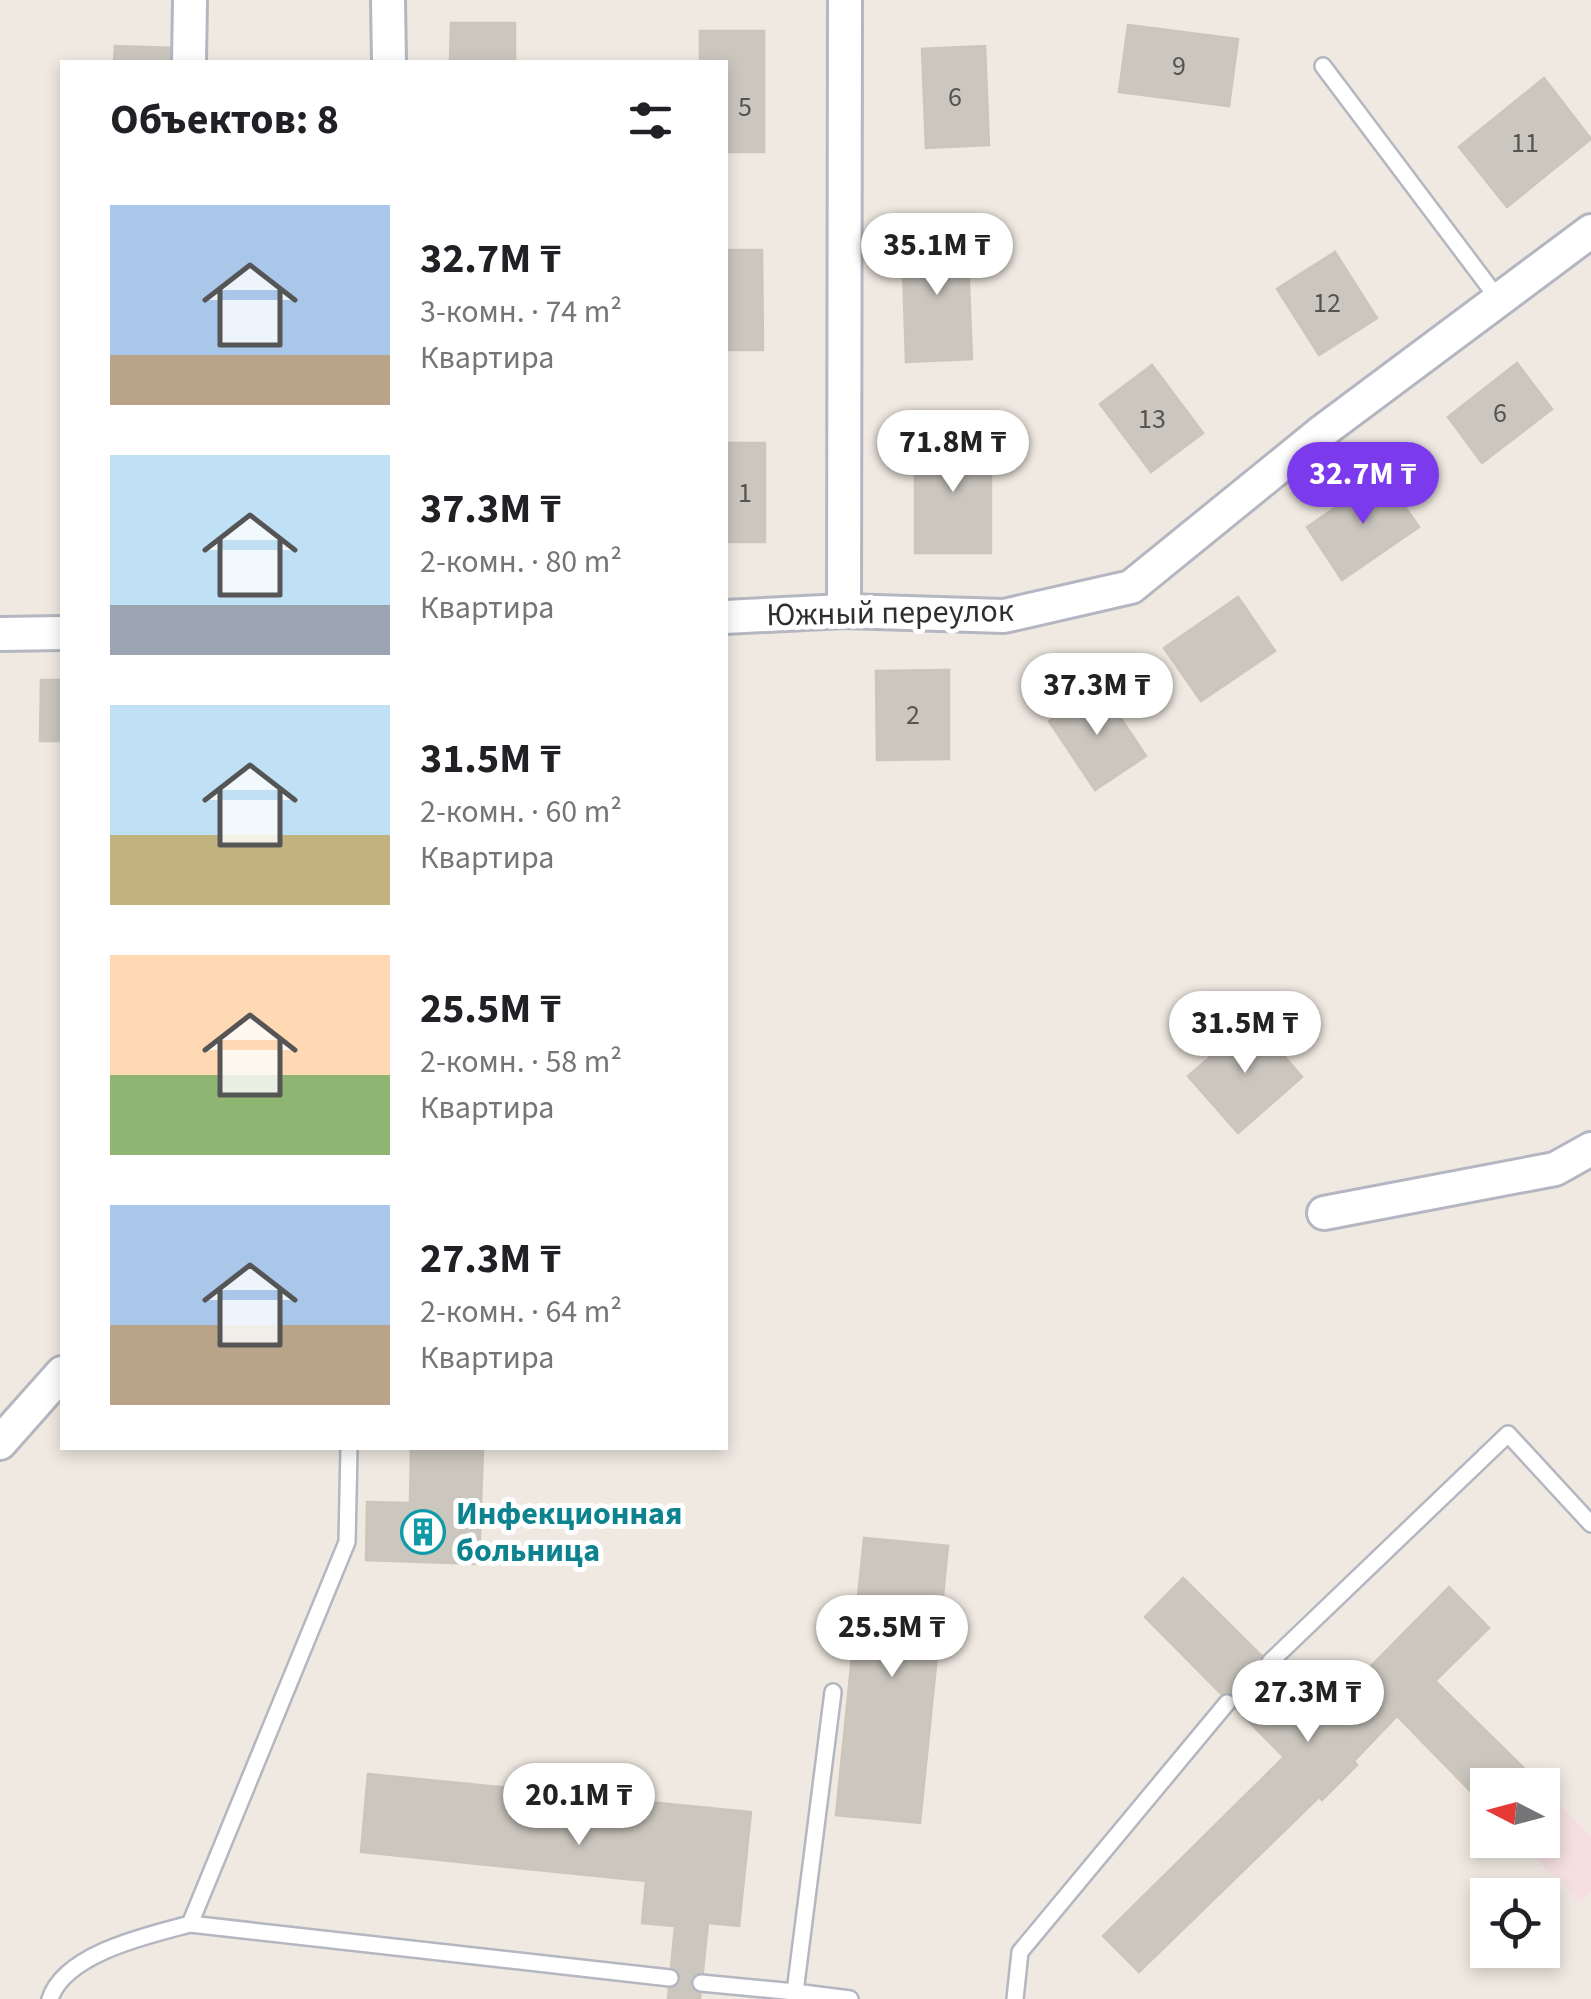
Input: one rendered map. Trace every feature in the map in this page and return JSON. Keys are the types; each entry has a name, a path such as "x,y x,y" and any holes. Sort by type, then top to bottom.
{"street":[{"path":"189,60 190,0"},
{"path":"388,0 388,60"},
{"path":"844,612 845,0"},
{"name":"Южный переулок","path":"728,618 844,612 1004,616 1131,587 1322,432 1591,231"},
{"path":"0,634 60,633"},
{"path":"1324,1214 1454,1186 1555,1170 1591,1149"},
{"path":"0,1443 60,1375"}],"lane":[{"path":"1323,66 1499,300"},
{"path":"1270,1662 1508,1434 1591,1524"},
{"path":"190,1924 347,1542 349,1450"},
{"path":"796,1992 833,1692"},
{"path":"1015,1999 1020,1952 1228,1703"},
{"path":"50,1999 52,1991 74,1969 111,1948 190,1924 670,1978"},
{"path":"702,1983 850,1999"}],"shaded area":[{"path":"1560,1804 1591,1836 1591,1892 1581,1903 1536,1858 1560,1858"}],"building":[{"path":"451,23 515,23 515,60 450,60"},
{"path":"1128,25 1238,39 1229,106 1119,92"},
{"path":"700,31 764,31 764,152 728,152 728,60 700,60"},
{"path":"115,46 176,48 176,60 114,60"},
{"path":"985,46 989,145 926,148 922,49"},
{"path":"1544,78 1591,139 1507,207 1459,147"},
{"path":"967,235 972,359 906,362 902,237"},
{"path":"728,250 762,250 763,350 728,350"},
{"path":"1335,252 1377,318 1319,355 1277,289"},
{"path":"1517,363 1552,409 1482,463 1448,417"},
{"path":"1152,365 1203,433 1151,472 1100,404"},
{"path":"915,437 991,437 991,553 915,553"},
{"path":"728,443 765,443 765,542 728,542"},
{"path":"1383,475 1419,527 1342,580 1307,527"},
{"path":"1238,597 1275,651 1201,701 1164,648"},
{"path":"949,670 949,759 877,760 876,671"},
{"path":"41,680 60,680 60,741 40,741"},
{"path":"1099,686 1146,756 1095,790 1049,721"},
{"path":"1253,1020 1302,1077 1238,1133 1188,1076"},
{"name":"Инфекционная больница","path":"411,1450 483,1450 479,1564 366,1560 367,1502 410,1503"},
{"path":"864,1538 948,1546 920,1823 836,1815"},
{"path":"1183,1578 1322,1716 1449,1587 1489,1628 1435,1681 1524,1768 1470,1768 1470,1791 1397,1716 1322,1800 1319,1797 1139,1972 1103,1936 1284,1757 1145,1617"},
{"path":"368,1774 751,1812 739,1926 708,1923 700,1999 668,1999 675,1926 642,1923 646,1881 361,1852"}],"place":[{"name":"Инфекционная больница","path":"423,1532"}]}
